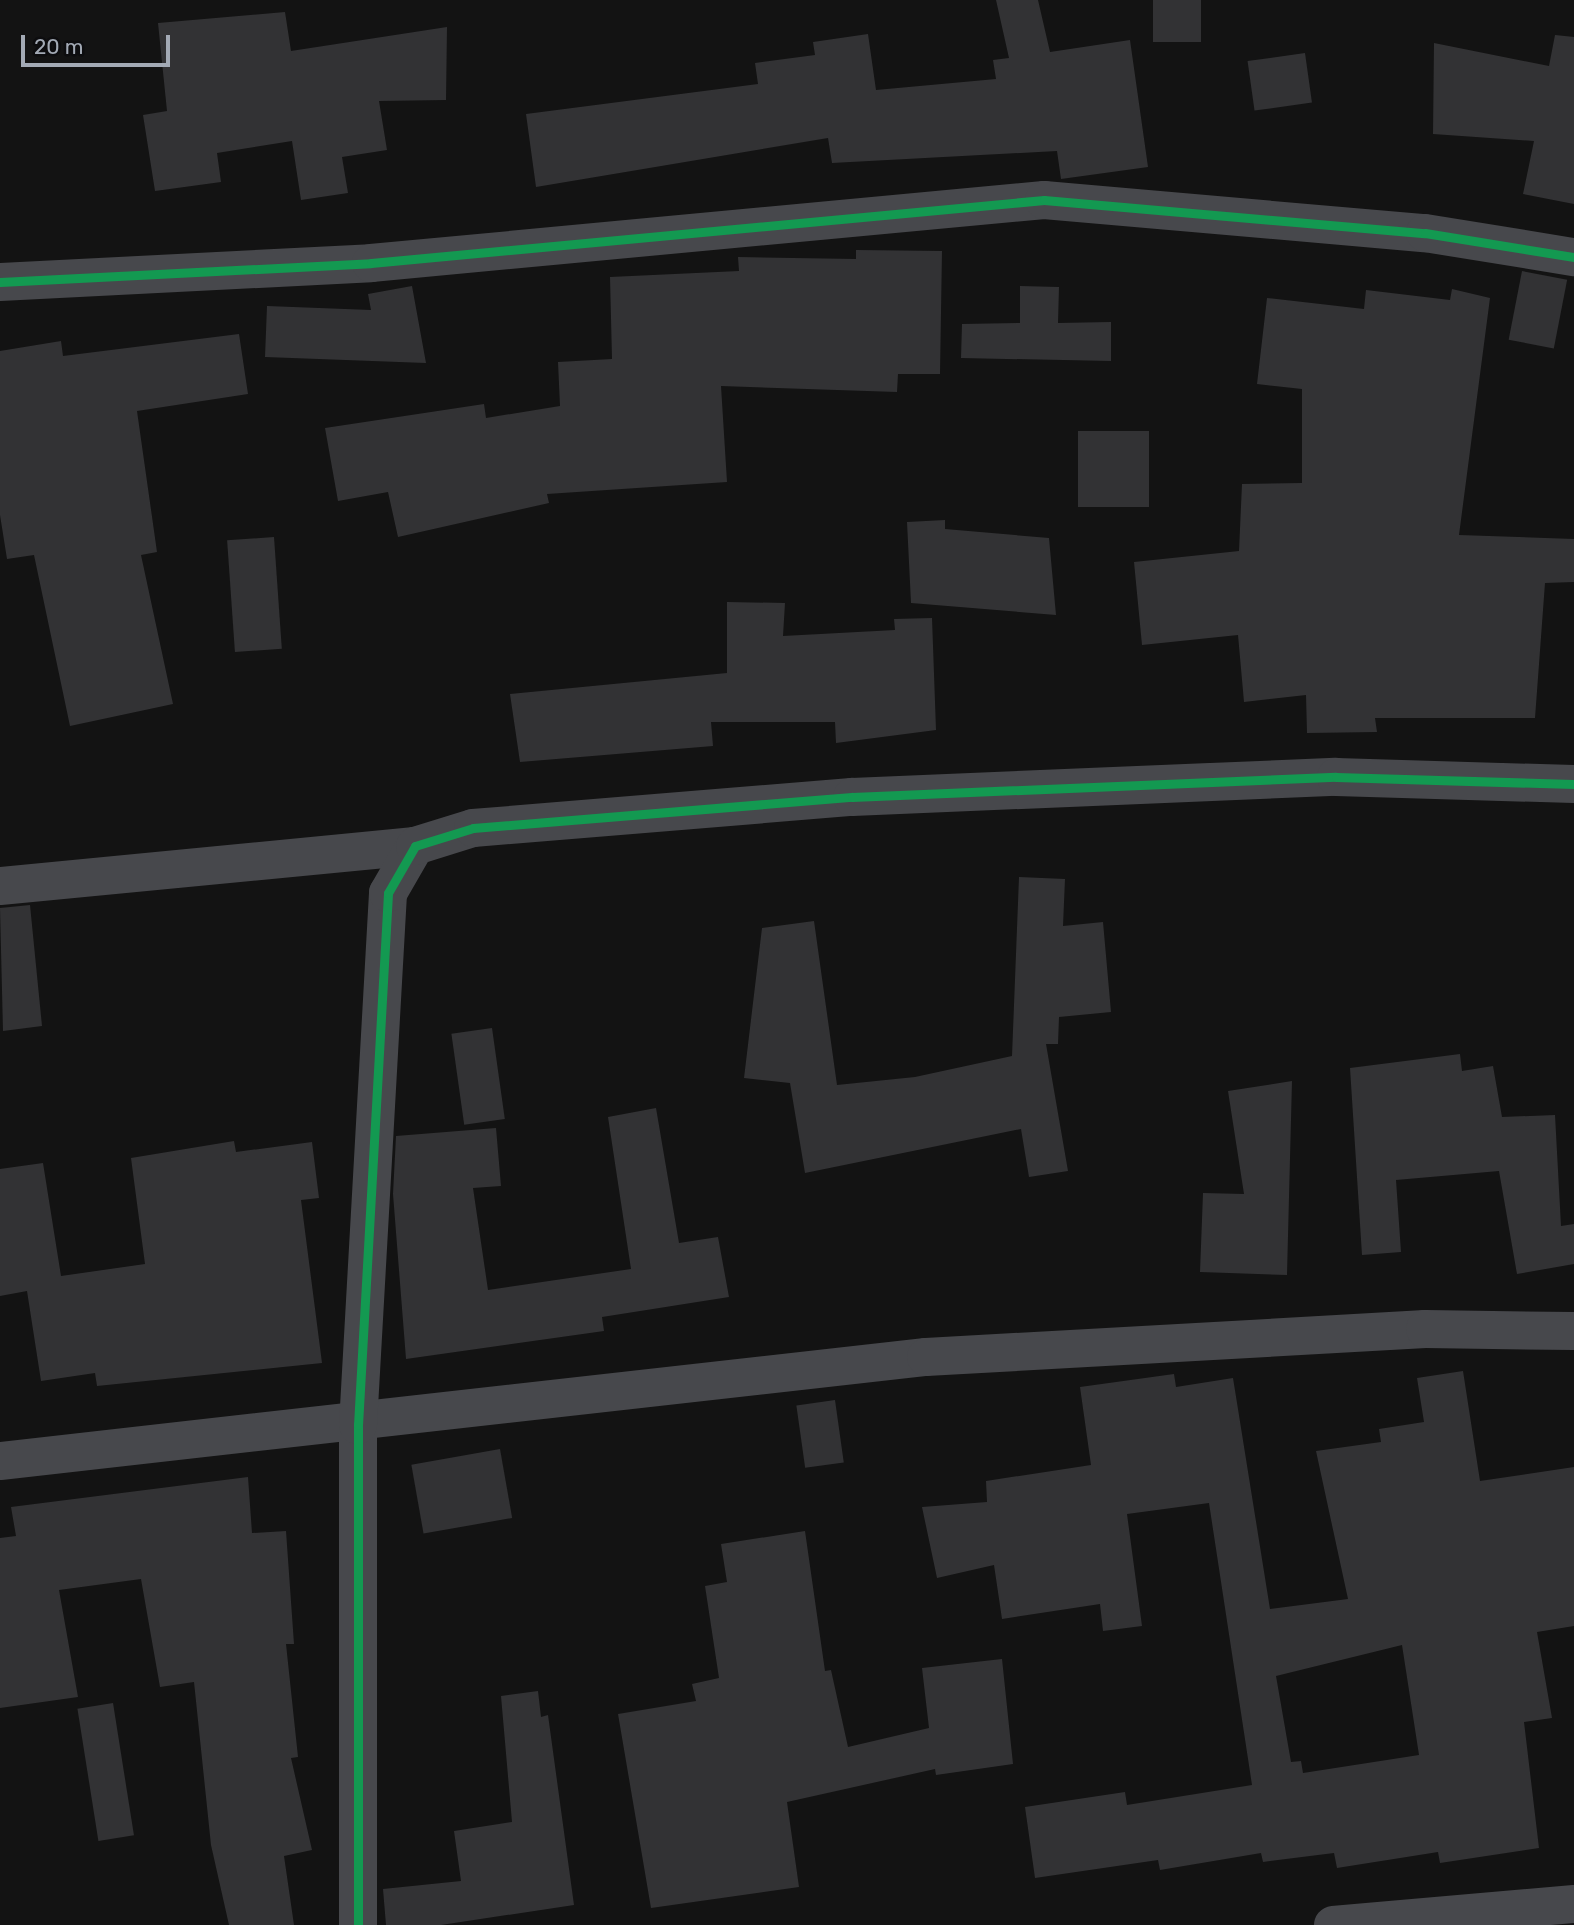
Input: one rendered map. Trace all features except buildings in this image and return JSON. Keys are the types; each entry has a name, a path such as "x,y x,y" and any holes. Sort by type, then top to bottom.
{"street":[{"path":"0,282 371,263 1044,200 1425,233 1574,257"},
{"path":"0,886 415,846 473,828 852,797 1336,777 1574,784"},
{"path":"358,1925 358,1425 388,893 415,846"},
{"path":"0,1461 358,1425 926,1357 1425,1329 1574,1331"},
{"path":"1333,1925 1392,1922 1574,1904"}],"cycle path":[{"path":"0,282 371,263 1044,200 1425,233 1574,257"},
{"path":"358,1925 358,1425 388,893 415,846 473,828 852,797 1336,777 1574,784"}]}
